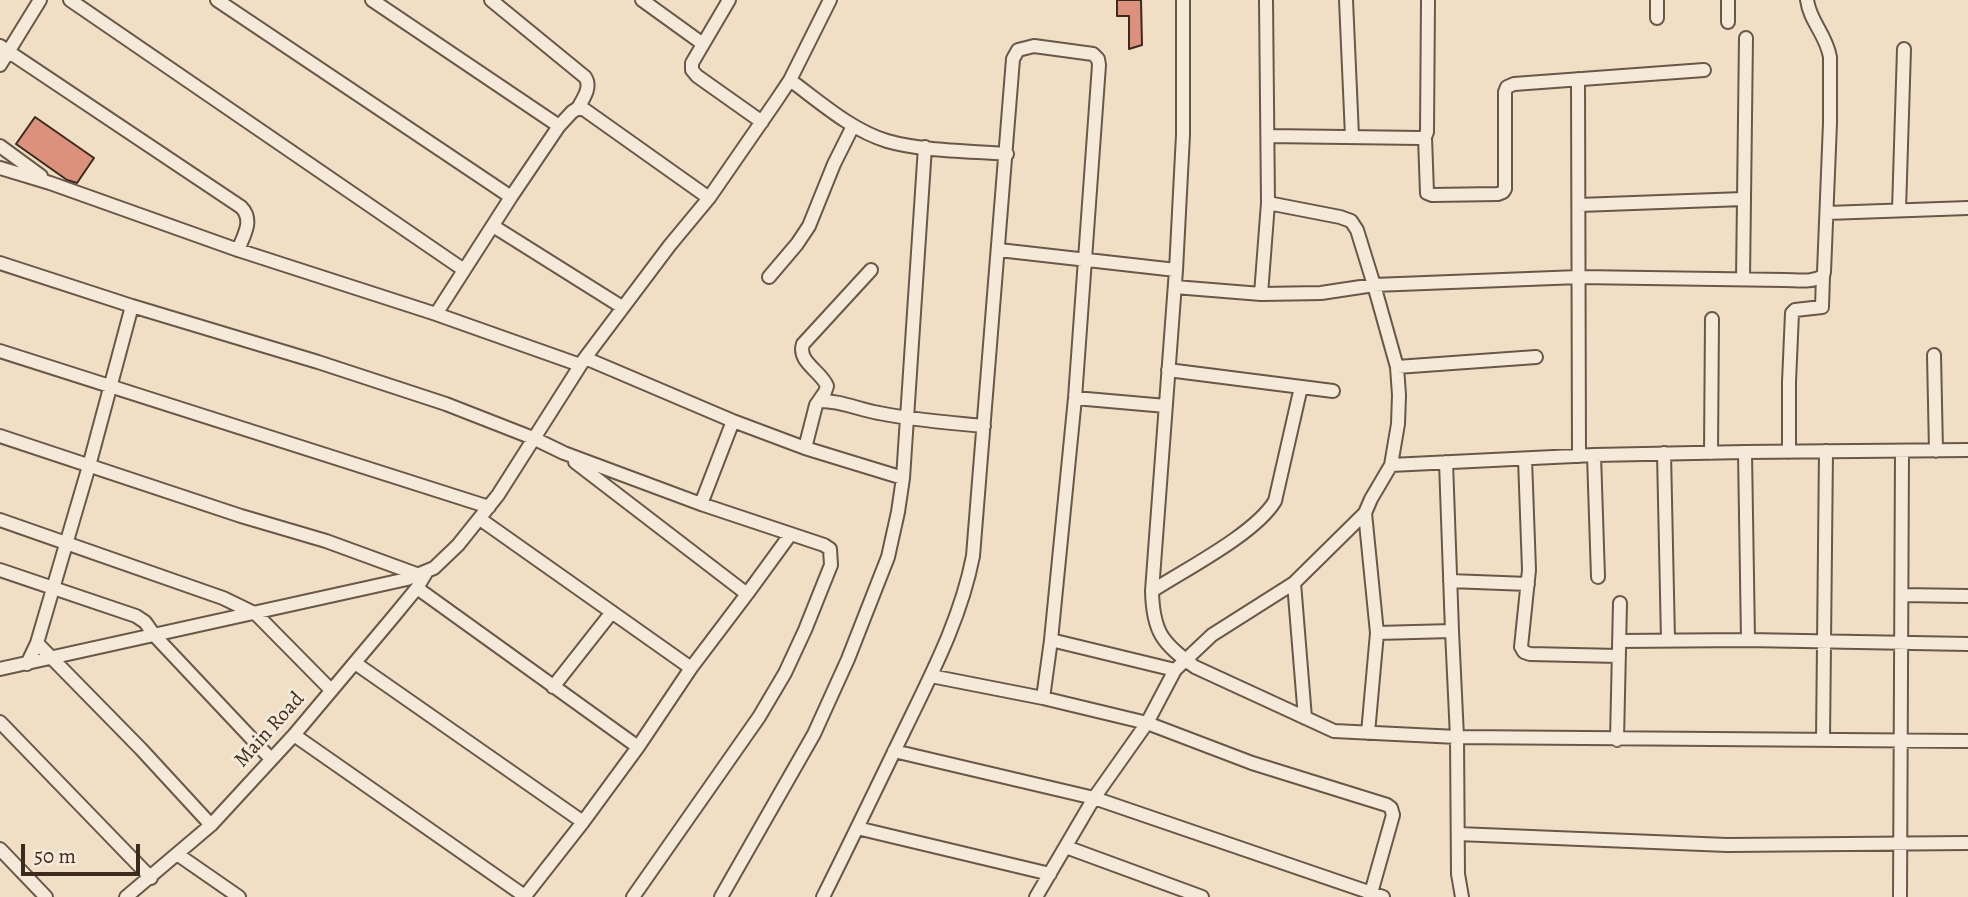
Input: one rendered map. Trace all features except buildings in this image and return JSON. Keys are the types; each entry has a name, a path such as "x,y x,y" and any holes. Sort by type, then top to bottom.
{"street":[{"path":"0,65 4,49 40,0"},
{"path":"70,0 464,270"},
{"path":"217,0 511,197"},
{"path":"372,0 559,126"},
{"path":"436,314 559,126 578,108 588,87 585,77 491,0"},
{"path":"642,0 703,44"},
{"path":"729,0 692,63 692,70 762,122"},
{"name":"Main Road","path":"126,897 211,825 355,663 421,579 480,519 622,307 709,198 762,122 790,80 830,0"},
{"path":"1183,0 1183,135 1176,270 1152,591 1156,626 1164,639 1185,660 1334,731 1617,740 1968,741"},
{"path":"1261,293 1268,203 1266,0"},
{"path":"1346,0 1352,136"},
{"path":"1428,0 1425,136 1427,193 1432,195 1503,192 1507,87 1514,84 1704,70"},
{"path":"1657,0 1657,18"},
{"path":"1728,0 1728,22"},
{"path":"1789,452 1792,313 1795,310 1822,307 1827,214 1830,57 1826,40 1808,9 1807,0"},
{"path":"1743,279 1746,38"},
{"path":"823,897 950,633 968,583 973,556 1013,59 1018,50 1034,46 1093,54 1099,65 1075,398 1043,698"},
{"path":"4,49 247,212 248,225 238,250"},
{"path":"1899,210 1904,49"},
{"path":"1578,79 1579,456"},
{"path":"790,80 853,126 885,140 1007,154"},
{"path":"578,108 709,198"},
{"path":"769,277 809,226 853,126"},
{"path":"1268,135 1425,136"},
{"path":"0,146 50,183"},
{"path":"723,895 814,734 848,659 888,556 902,478 925,146"},
{"path":"0,168 50,183 238,250 583,362 804,448 902,478"},
{"path":"1579,205 1743,199"},
{"path":"1053,897 1037,895 1094,798 1147,723 1175,670 1212,635 1294,583 1365,513 1391,466 1398,424 1397,367 1357,230 1352,221 1340,217 1268,203"},
{"path":"1827,214 1968,208"},
{"path":"493,226 622,307"},
{"path":"999,250 1176,270"},
{"path":"0,263 446,404 564,453 701,504 824,545 830,550 831,565 785,673 759,717 633,897"},
{"path":"804,448 816,405 825,392 826,382 803,358 800,352 803,344 872,270"},
{"path":"1175,287 1261,293 1321,293 1374,285 1579,277 1815,280 1823,276"},
{"path":"27,664 37,643 89,466 132,306"},
{"path":"1711,453 1712,319"},
{"path":"0,351 489,507"},
{"path":"1934,355 1936,451"},
{"path":"1397,367 1536,357"},
{"path":"1168,370 1333,391"},
{"path":"1152,591 1232,540 1268,512 1275,501 1301,387"},
{"path":"1075,398 1166,406"},
{"path":"819,401 907,418 984,426"},
{"path":"701,504 733,421"},
{"path":"0,436 326,541 421,579 553,687 638,747"},
{"path":"1391,466 1664,453 1968,450"},
{"path":"1824,740 1826,451"},
{"path":"1899,897 1902,451"},
{"path":"1745,452 1748,640"},
{"path":"564,453 747,594"},
{"path":"1664,453 1668,639"},
{"path":"1594,455 1598,576"},
{"path":"1525,459 1529,570 1521,647 1524,652 1530,654 1619,656"},
{"path":"1446,462 1457,737 1458,874 1462,897"},
{"path":"1365,513 1377,634 1368,733"},
{"path":"480,519 691,668"},
{"path":"0,520 223,597 256,614 331,690"},
{"path":"293,735 509,893 525,897 638,747 691,668 790,535"},
{"path":"0,570 136,616 145,622 155,636 271,758"},
{"path":"0,669 421,579"},
{"path":"1450,581 1528,584"},
{"path":"1294,583 1305,718"},
{"path":"1902,595 1968,596"},
{"path":"1617,740 1620,603"},
{"path":"553,687 612,612"},
{"path":"1377,634 1452,631"},
{"path":"1619,641 1668,639 1968,644"},
{"path":"1051,640 1175,670"},
{"path":"37,643 211,825"},
{"path":"355,663 583,822"},
{"path":"894,751 1094,798 1377,895 1393,815 1391,808 1252,763 1147,723 1043,698 930,676"},
{"path":"0,722 150,878"},
{"path":"857,828 1051,874"},
{"path":"1458,834 1727,845 1968,843"},
{"path":"1066,848 1202,897"},
{"path":"0,849 46,897"},
{"path":"177,854 239,897"}]}
